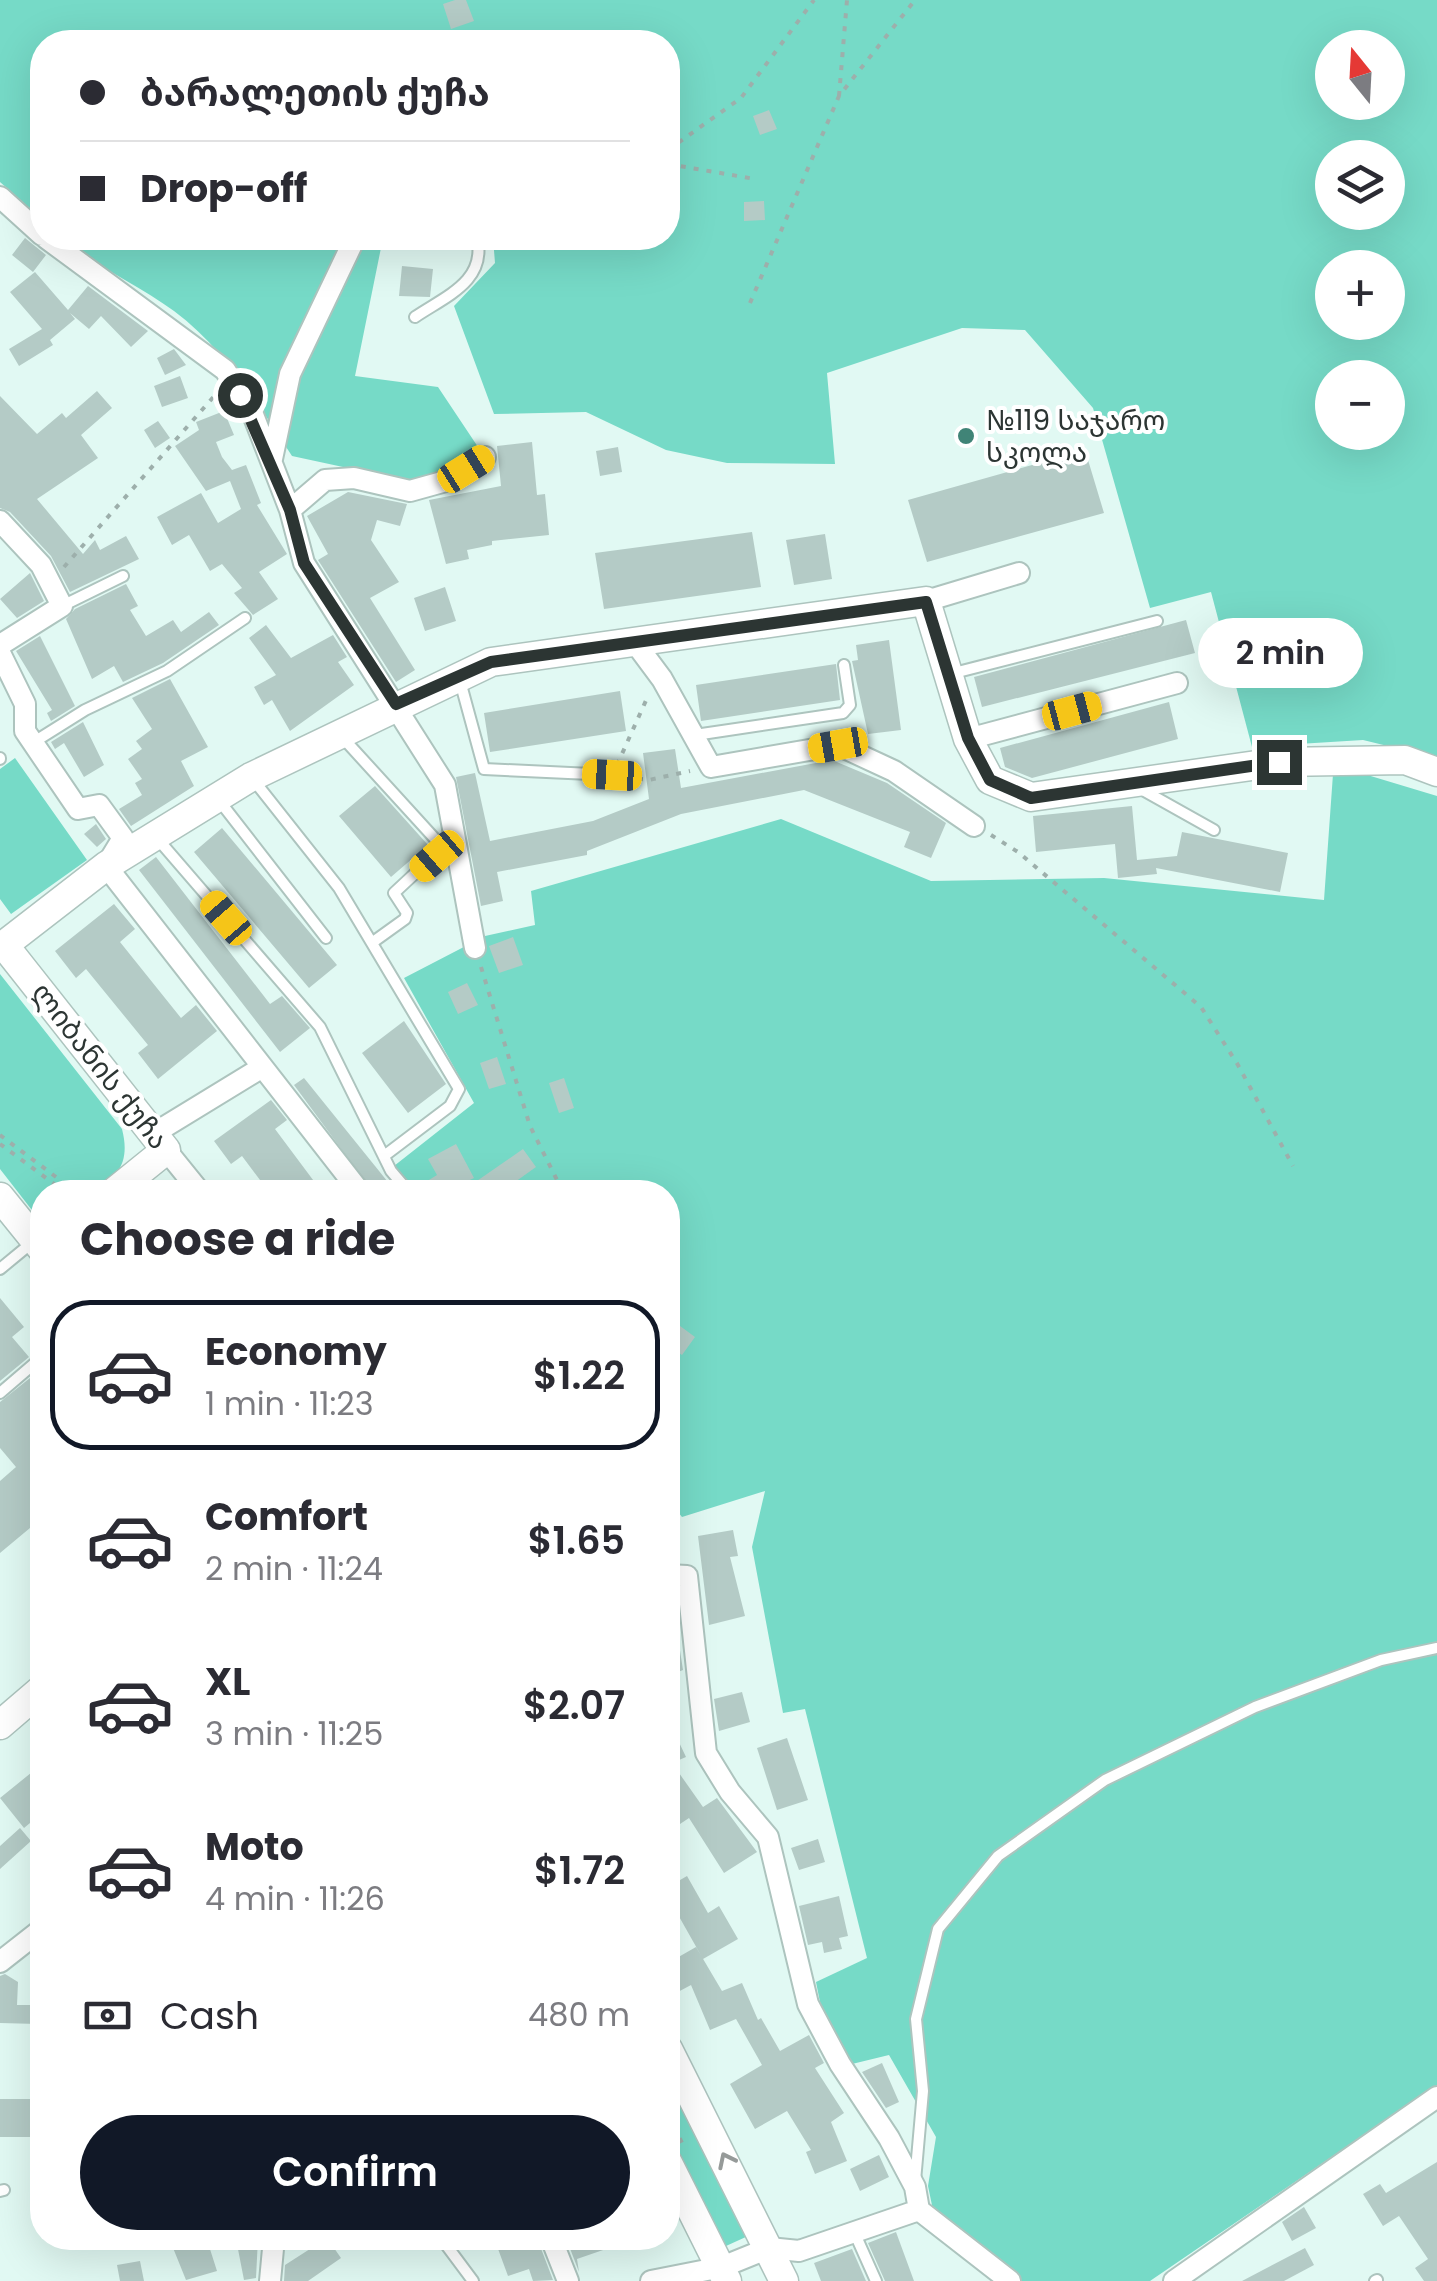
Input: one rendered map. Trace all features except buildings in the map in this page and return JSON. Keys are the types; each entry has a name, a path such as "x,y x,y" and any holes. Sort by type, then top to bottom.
{"street":[{"path":"0,197 30,224"},
{"path":"61,250 95,278 155,315 229,378 252,412 290,510 304,563 446,785 474,948"},
{"path":"272,464 290,374 349,250"},
{"path":"290,510 325,480 354,478 410,492 446,481 486,457"},
{"path":"0,520 48,579 62,606 0,645"},
{"path":"2,942 106,866 251,777 396,704 491,662 636,644 713,628 926,602 1019,573"},
{"path":"926,602 968,738 990,780 1031,798 1279,762 1405,760 1437,772"},
{"path":"636,644 712,767 838,745 894,771 974,826"},
{"path":"0,653 24,704 23,722 33,742 78,809 98,805 123,838 106,866"},
{"path":"968,738 1177,683"},
{"path":"106,866 350,1180"},
{"name":"ლიბანის ქუჩა","path":"2,942 190,1180"},
{"path":"125,1180 159,1142 261,1068"},
{"path":"0,1197 30,1235"},
{"path":"680,1576 687,1576 706,1753 768,1837 808,2004 915,2187 919,2210 1010,2281"},
{"path":"0,1725 30,1700"},
{"path":"0,1962 30,1938"},
{"path":"680,2073 784,2281"},
{"path":"1174,2281 1437,2097"},
{"path":"680,2187 724,2274"},
{"path":"651,2281 724,2274 769,2248 799,2251 919,2210"},
{"path":"270,2281 273,2250"},
{"path":"556,2250 568,2281"}],"lane":[{"path":"415,317 471,280 480,250"},
{"path":"62,606 123,576"},
{"path":"33,742 85,710 150,680 245,618"},
{"path":"950,674 1157,621"},
{"path":"694,735 843,713 850,705 844,666"},
{"path":"458,676 484,769 612,775"},
{"path":"339,733 436,840 439,851 394,893 407,913 405,919 373,942"},
{"path":"251,777 339,888 459,1089 450,1106 384,1156"},
{"path":"1130,782 1214,830"},
{"path":"218,799 326,938"},
{"path":"155,836 320,1028 384,1156 401,1180"},
{"path":"0,1270 30,1250"},
{"path":"0,1393 30,1367"},
{"path":"915,2187 923,2091 916,2019 938,1929 998,1856 1105,1780 1255,1707 1381,1660 1437,1648"},
{"path":"855,2234 876,2281"},
{"path":"450,2250 473,2281"}],"path":[{"path":"680,141 740,98 814,0"},
{"path":"839,96 847,0"},
{"path":"750,303 839,96 916,0"},
{"path":"680,166 755,179"},
{"path":"48,579 81,553 229,378"},
{"path":"658,674 612,775 649,780 712,767"},
{"path":"974,826 1018,852 1200,1007 1238,1065 1292,1166"},
{"path":"474,948 530,1126 557,1180"},
{"path":"0,1135 60,1180"},
{"path":"0,1144 49,1180"}],"green space":[{"path":"0,0 1437,0 1437,758 1363,740 1252,747 1211,592 1150,608 1093,408 1025,330 962,328 827,373 835,464 727,463 666,450 586,412 494,414 454,306 495,263 494,250 680,250 680,30 30,30 30,208 0,182"},
{"path":"79,250 381,250 355,376 438,387 478,447 446,471 408,481 292,456 239,378 193,326"},
{"path":"15,758 87,860 11,914 0,899 0,769"},
{"path":"1333,774 1364,774 1437,796 1437,2085 1150,2281 1022,2281 933,2210 928,2186 936,2137 889,2055 852,2064 821,2007 816,1982 867,1958 805,1709 783,1713 752,1547 765,1491 680,1515 680,1180 406,1180 394,1166 474,1103 404,978 485,936 535,925 531,891 781,819 931,881 1104,878 1324,900"},
{"path":"0,974 122,1129 125,1148 122,1163 107,1180 30,1180 30,1208 0,1169"},
{"path":"680,2100 748,2236 726,2246 680,2163"}],"place":[{"name":"№119 საჯარო სკოლა","path":"966,436"}],"route":[{"path":"240,395 252,412 290,510 304,563 396,704 491,662 636,644 713,628 926,602 968,738 990,780 1031,798 1279,762"}]}
